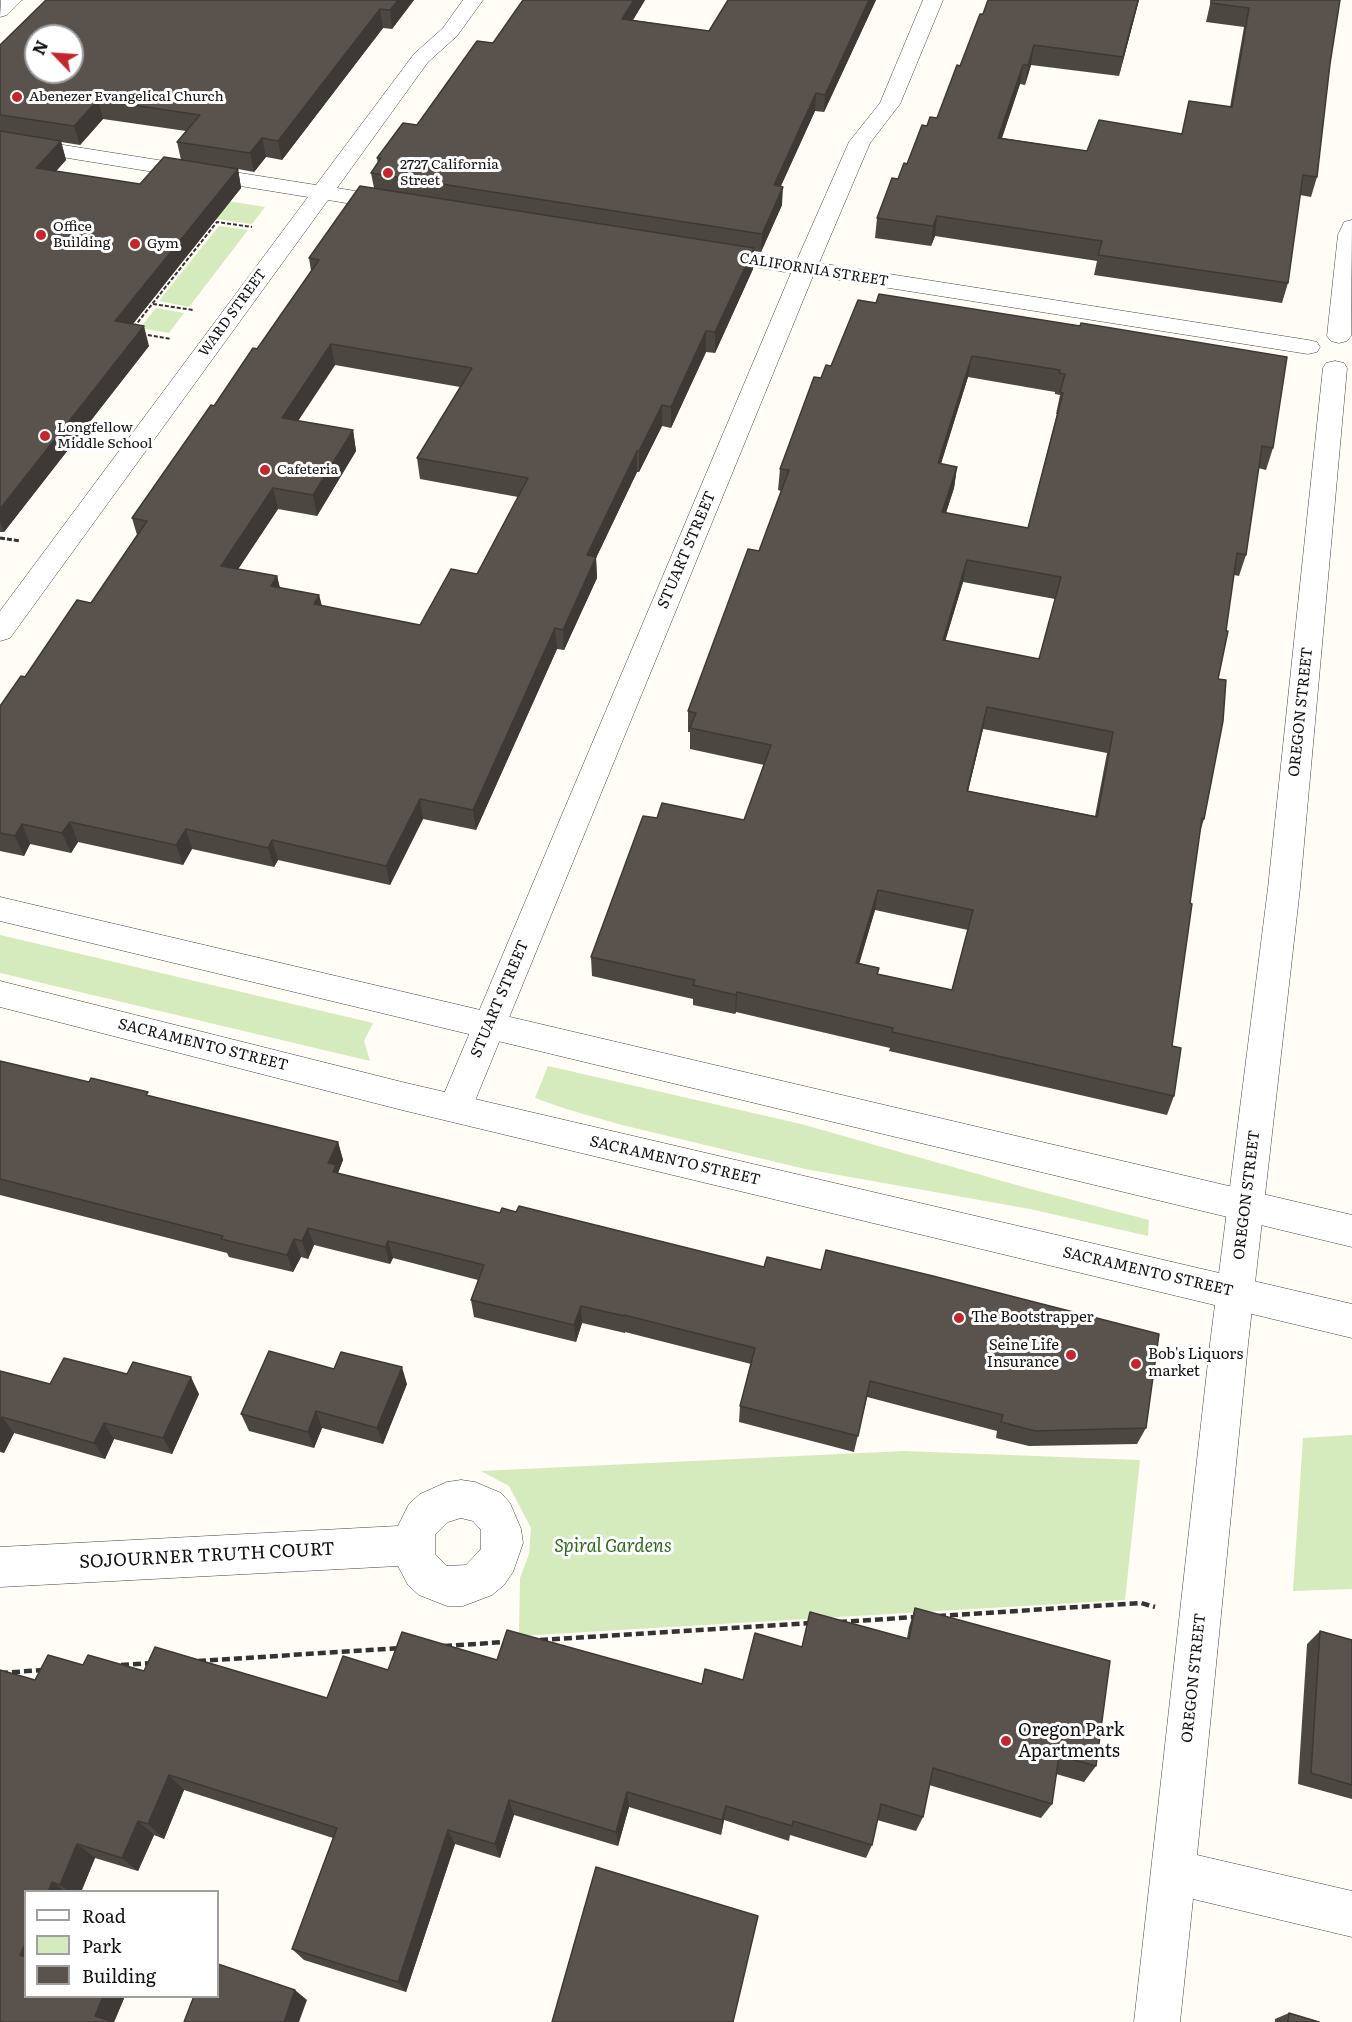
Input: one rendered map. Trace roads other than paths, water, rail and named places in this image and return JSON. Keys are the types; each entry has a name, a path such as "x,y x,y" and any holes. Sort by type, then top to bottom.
{"street":[{"path":"0,12 12,0"},
{"name":"WARD STREET","path":"0,631 422,57 450,32 473,0"},
{"name":"STUART STREET","path":"455,1108 805,268 860,142 890,104 933,0"},
{"path":"0,141 414,207"},
{"name":"OREGON STREET","path":"1156,2022 1245,1206 1345,353 1349,235 1352,227"},
{"name":"CALIFORNIA STREET","path":"685,249 1308,347"},
{"path":"1315,339 1345,353 1326,366 1312,358 1308,347 1315,339"},
{"path":"0,909 1352,1231"},
{"name":"SACRAMENTO STREET","path":"0,994 455,1108 1352,1321"},
{"name":"SOJOURNER TRUTH COURT","path":"0,1567 414,1545"},
{"path":"1172,1872 1352,1914"}],"place":[{"name":"Abenezer Evangelical Church","path":"17,97"},
{"name":"2727 California Street","path":"388,173"},
{"name":"Office Building","path":"41,235"},
{"name":"Gym","path":"135,244"},
{"name":"Longfellow Middle School","path":"45,436"},
{"name":"Cafeteria","path":"265,470"},
{"name":"The Bootstrapper","path":"959,1318"},
{"name":"Seine Life Insurance","path":"1071,1355"},
{"name":"Bob's Liquors market","path":"1136,1364"},
{"name":"Oregon Park Apartments","path":"1006,1741"}],"park label":[{"name":"Spiral Gardens","path":"613,1547"}]}
